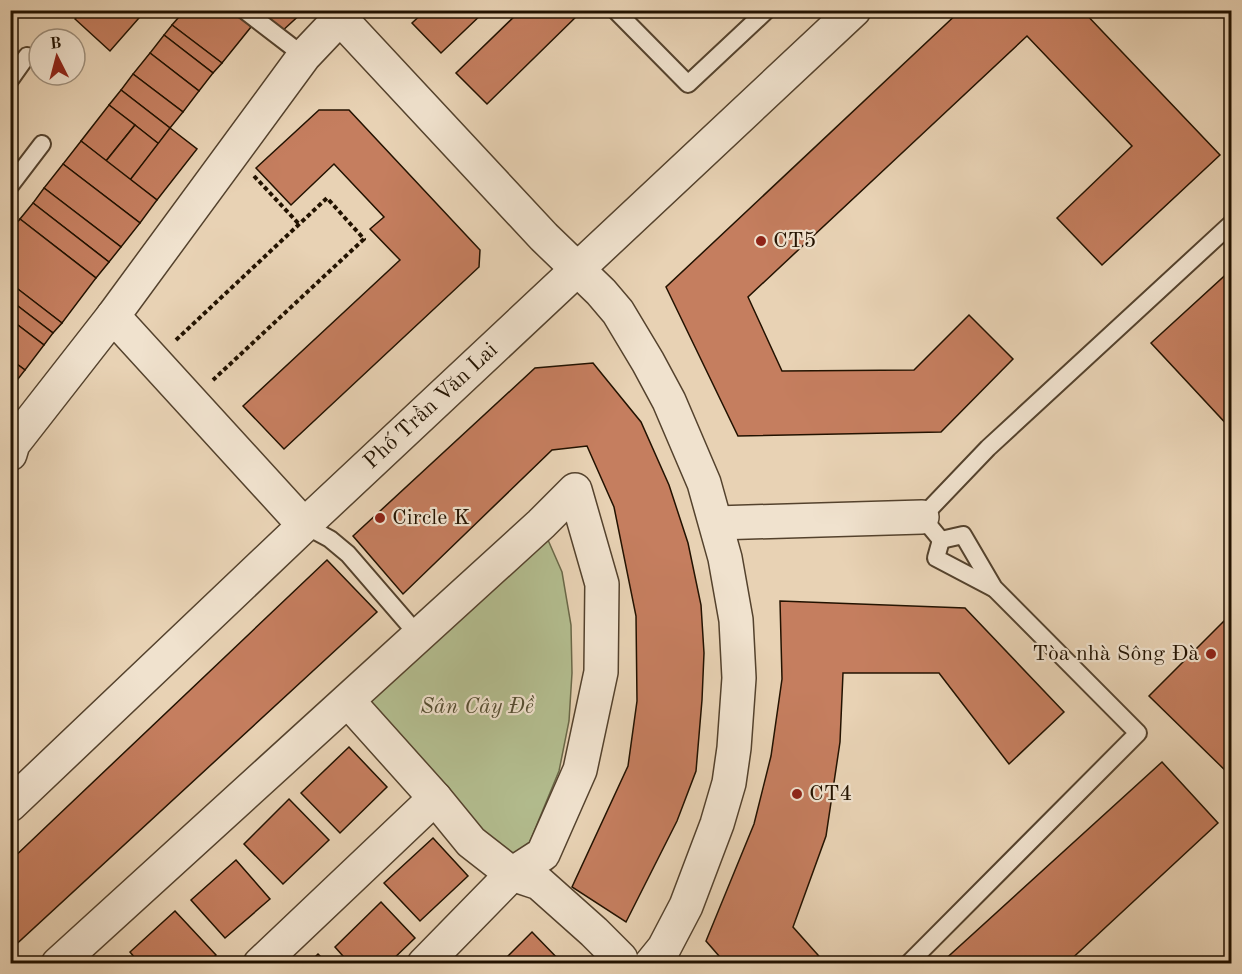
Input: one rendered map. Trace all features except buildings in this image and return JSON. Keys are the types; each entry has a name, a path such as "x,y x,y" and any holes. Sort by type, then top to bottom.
{"street":[{"name":"Phố Trần Văn Lai","path":"10,806 304,525 854,10"},
{"path":"11,446 113,316 304,56 340,18 544,237 578,268 618,312 669,401 704,483 725,558 736,620 739,678 734,748 729,783 717,824 686,906 664,948 651,963"},
{"path":"113,316 304,525"},
{"path":"58,963 348,701 575,490 602,584 601,672 580,770 543,855 512,874 424,963"},
{"path":"716,524 932,529"},
{"path":"348,701 471,842 512,874 539,883 594,932 621,959 622,963"},
{"path":"260,963 435,798"}],"lane":[{"path":"244,10 304,56"},
{"path":"615,10 688,84 767,10"},
{"path":"10,80 27,56"},
{"path":"10,186 42,144"},
{"path":"994,588 936,558 932,529 988,448 1232,222"},
{"path":"304,525 330,539 348,554 418,635"},
{"path":"908,963 1138,734 994,588 963,536 932,529"}],"path":[{"path":"252,173 299,224"},
{"path":"175,341 327,198 364,239 212,381"}],"green space":[{"name":"Sân Cây Đề","path":"541,524 562,572 571,625 572,673 569,721 559,771 528,846 512,874 348,701"}],"place":[{"name":"CT5","path":"761,241"},
{"name":"Circle K","path":"380,518"},
{"name":"Tòa nhà Sông Đà","path":"1211,654"},
{"name":"CT4","path":"797,794"}]}
